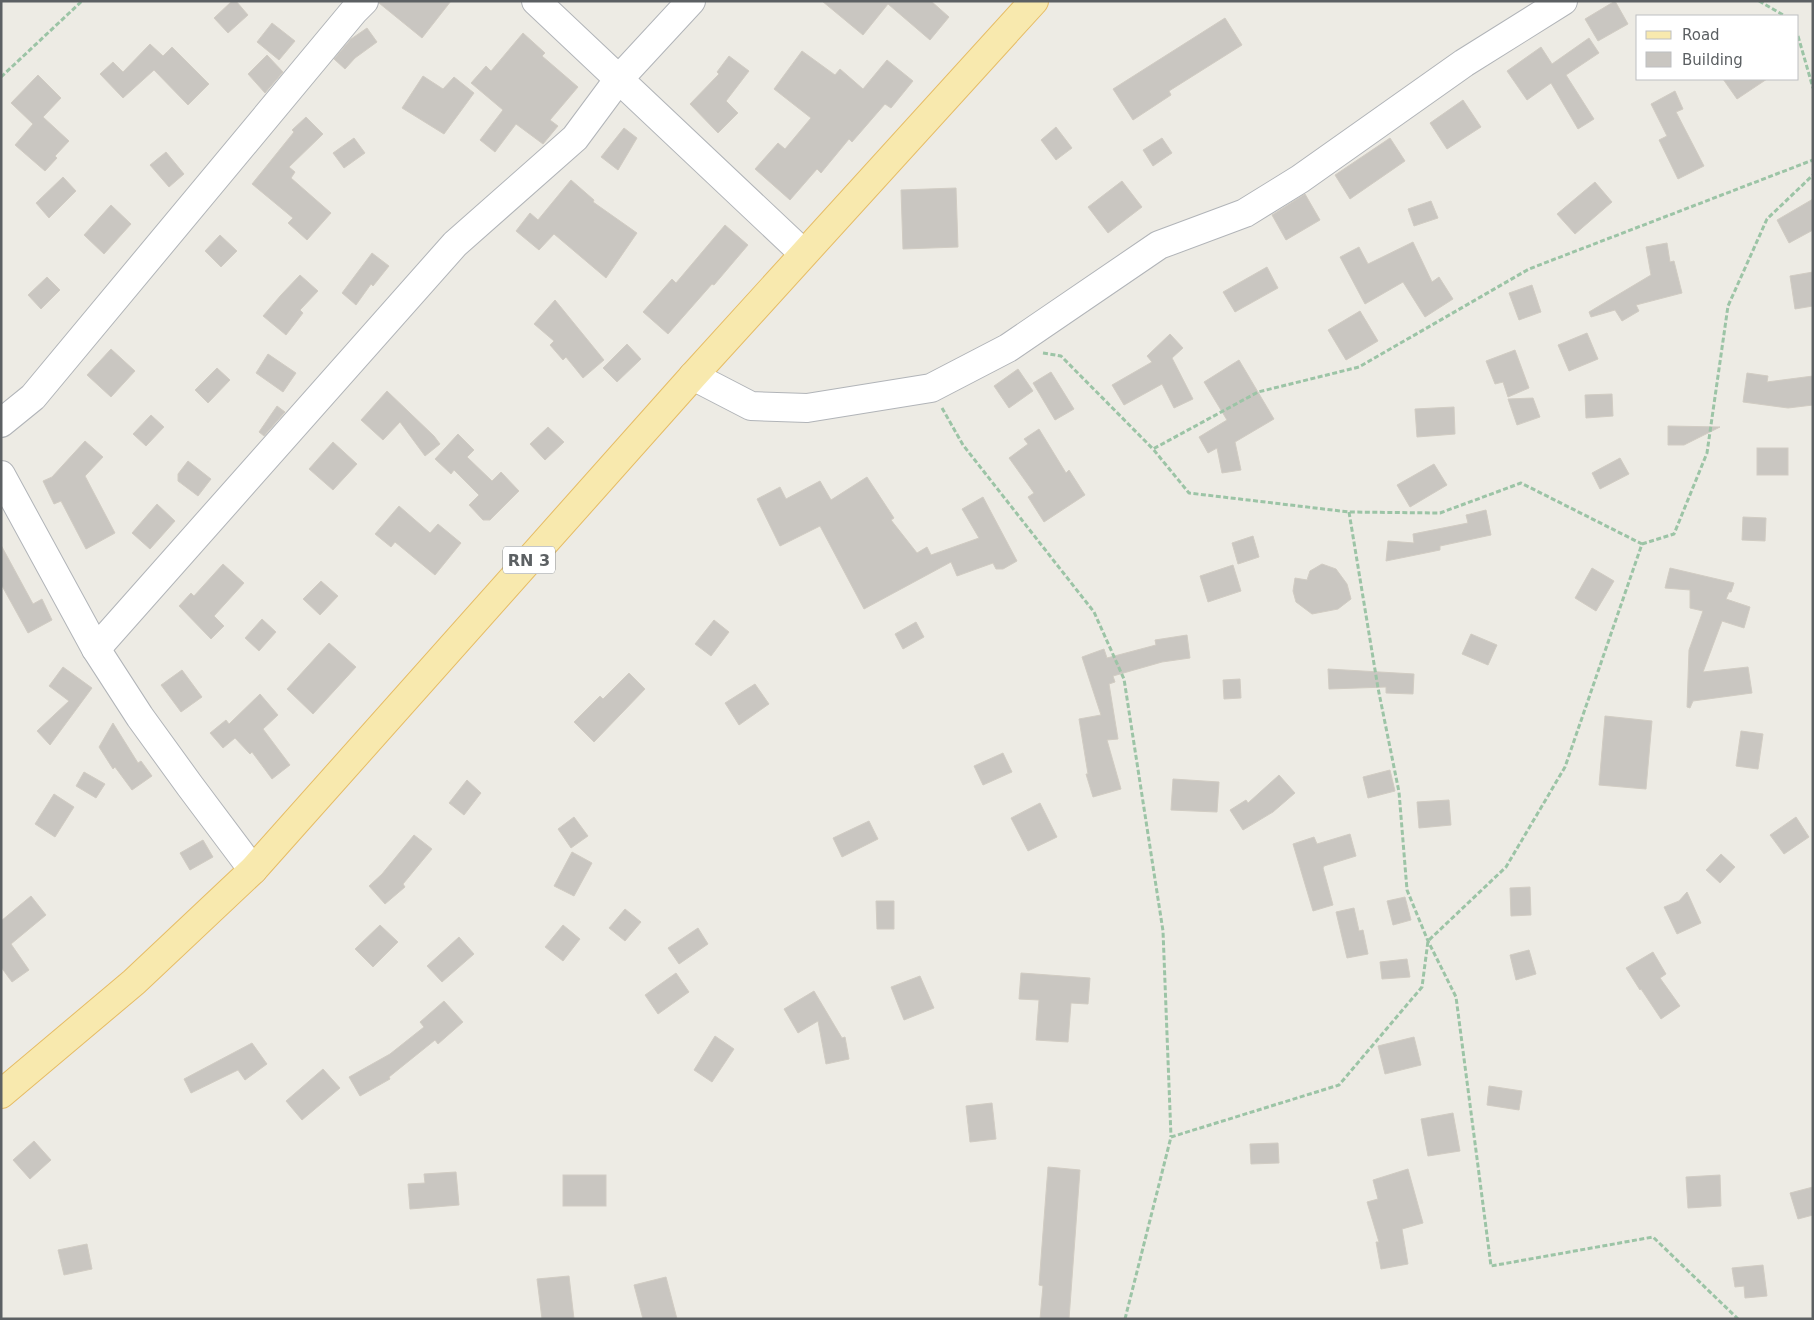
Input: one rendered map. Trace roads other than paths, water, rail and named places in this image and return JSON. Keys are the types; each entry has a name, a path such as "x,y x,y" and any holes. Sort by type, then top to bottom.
{"main road":[{"name":"RN 3","path":"1,1094 134,982 253,870 803,253 1034,1"}],"street":[{"path":"1,424 33,396 347,18 364,1"},
{"path":"536,1 803,253"},
{"path":"96,649 455,244 575,138 618,80 691,1"},
{"path":"693,376 751,406 806,408 931,388 1008,348 1159,245 1245,213 1300,179 1464,63 1562,1"},
{"path":"1,475 96,649 179,770 253,870"}]}
